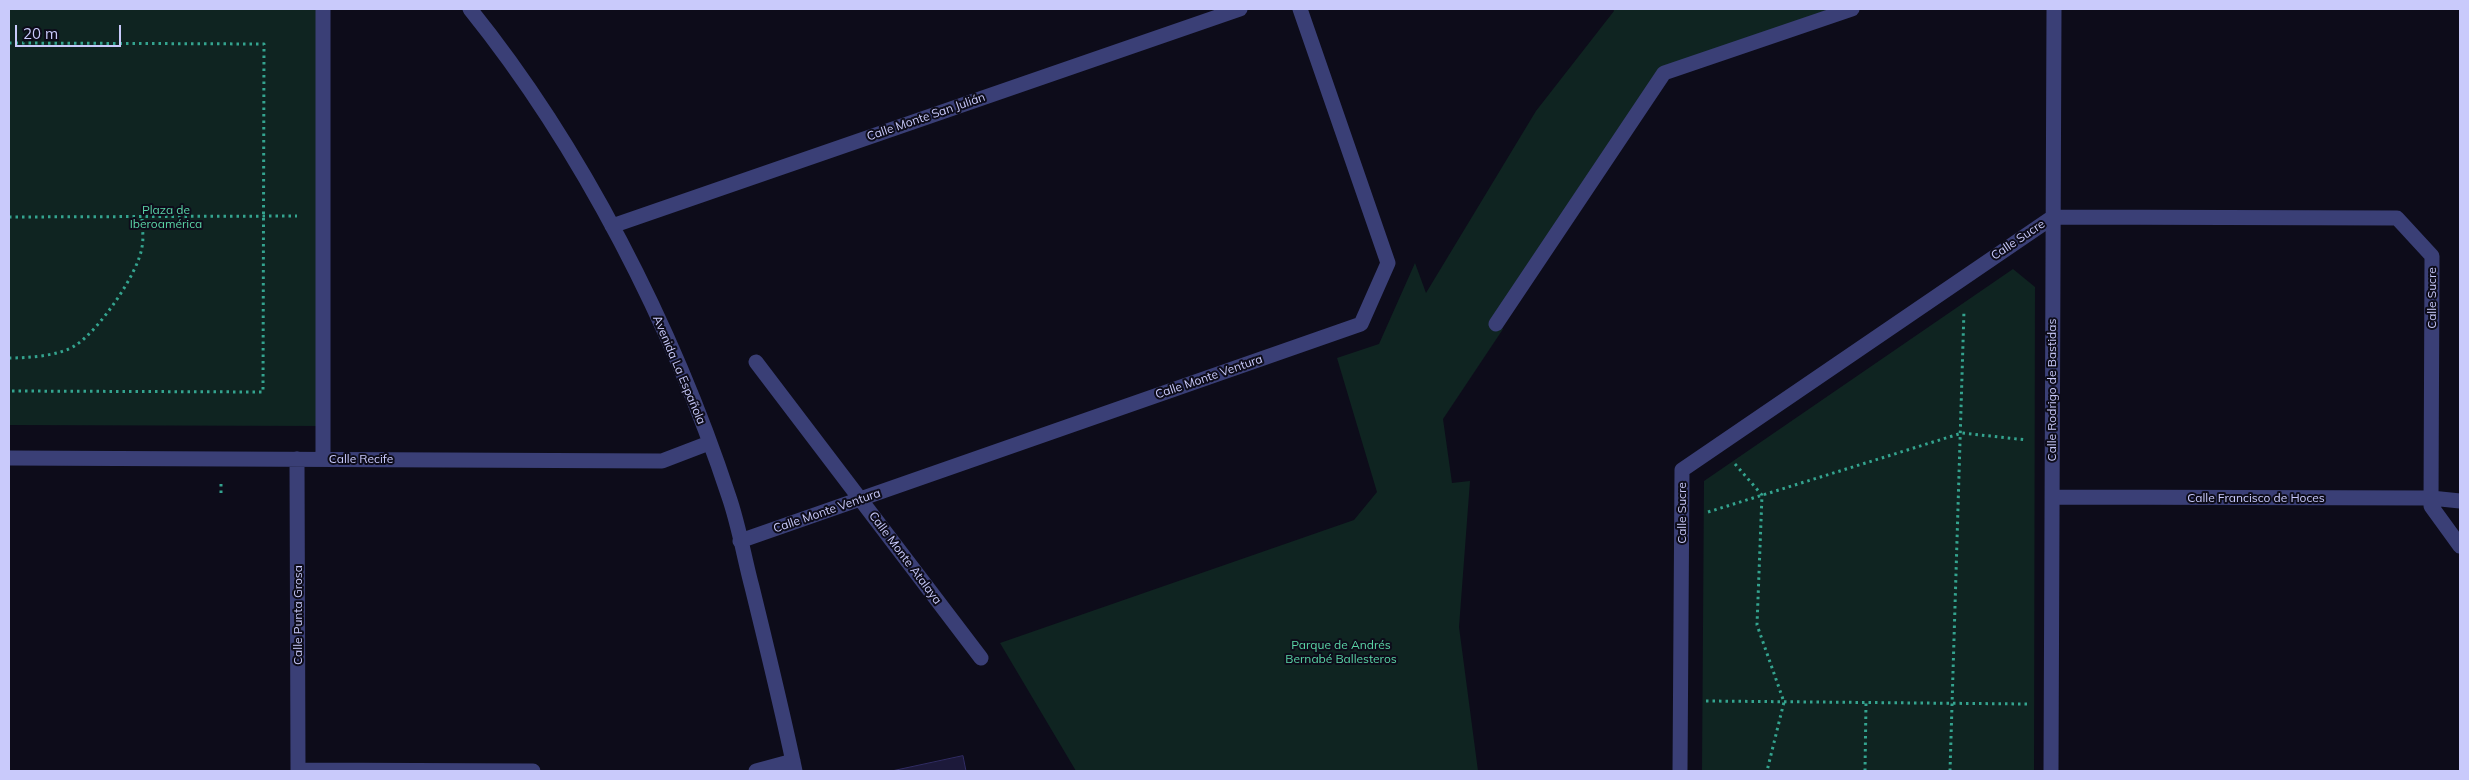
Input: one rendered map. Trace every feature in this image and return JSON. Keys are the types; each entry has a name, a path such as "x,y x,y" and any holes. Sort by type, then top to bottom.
{"street":[{"path":"323,9 323,459"},
{"name":"Avenida La Española","path":"470,9 499,45 544,112 612,226 652,305 730,498 794,766"},
{"name":"Calle Monte San Julián","path":"612,226 1240,9"},
{"name":"Calle Monte Ventura","path":"740,541 1361,324 1388,263 1300,9"},
{"path":"1496,324 1664,73 1852,9"},
{"name":"Calle Rodrigo de Bastidas","path":"2051,771 2054,9"},
{"name":"Calle Sucre","path":"1680,771 1682,470 2053,217 2397,218 2432,256 2430,506 2460,546"},
{"name":"Calle Monte Atalaya","path":"756,362 981,658"},
{"name":"Calle Recife","path":"9,458 662,461 709,443"},
{"name":"Calle Punta Grosa","path":"297,459 298,771"},
{"name":"Calle Francisco de Hoces","path":"2052,497 2431,498 2460,501"},
{"path":"756,771 794,766"},
{"path":"298,771 533,771"}],"path":[{"path":"9,43 264,44 263,392 9,391"},
{"path":"9,358 36,358 76,346 99,322 127,285 142,248 142,216"},
{"path":"9,218 323,216"},
{"path":"1950,771 1962,433 1964,302"},
{"path":"1704,513 1962,433 2035,440"},
{"path":"1732,461 1762,495 1756,625 1784,702 1767,771"},
{"path":"1702,700 2034,704"},
{"path":"1865,771 1866,703"}],"green space":[{"name":"Plaza de Iberoamérica","path":"9,9 323,9 322,426 9,425"},
{"name":"Parque de Andrés Bernabé Ballesteros","path":"1613,9 1852,9 1664,73 1496,324 1503,329 1443,419 1452,483 1470,481 1459,627 1478,771 1076,771 1000,643 1354,520 1377,492 1337,358 1379,344 1415,263 1426,293 1536,111 1614,11"},
{"path":"2013,269 2035,287 2034,771 1702,771 1704,481"}],"building":[{"path":"963,756 966,771 892,771"}]}
